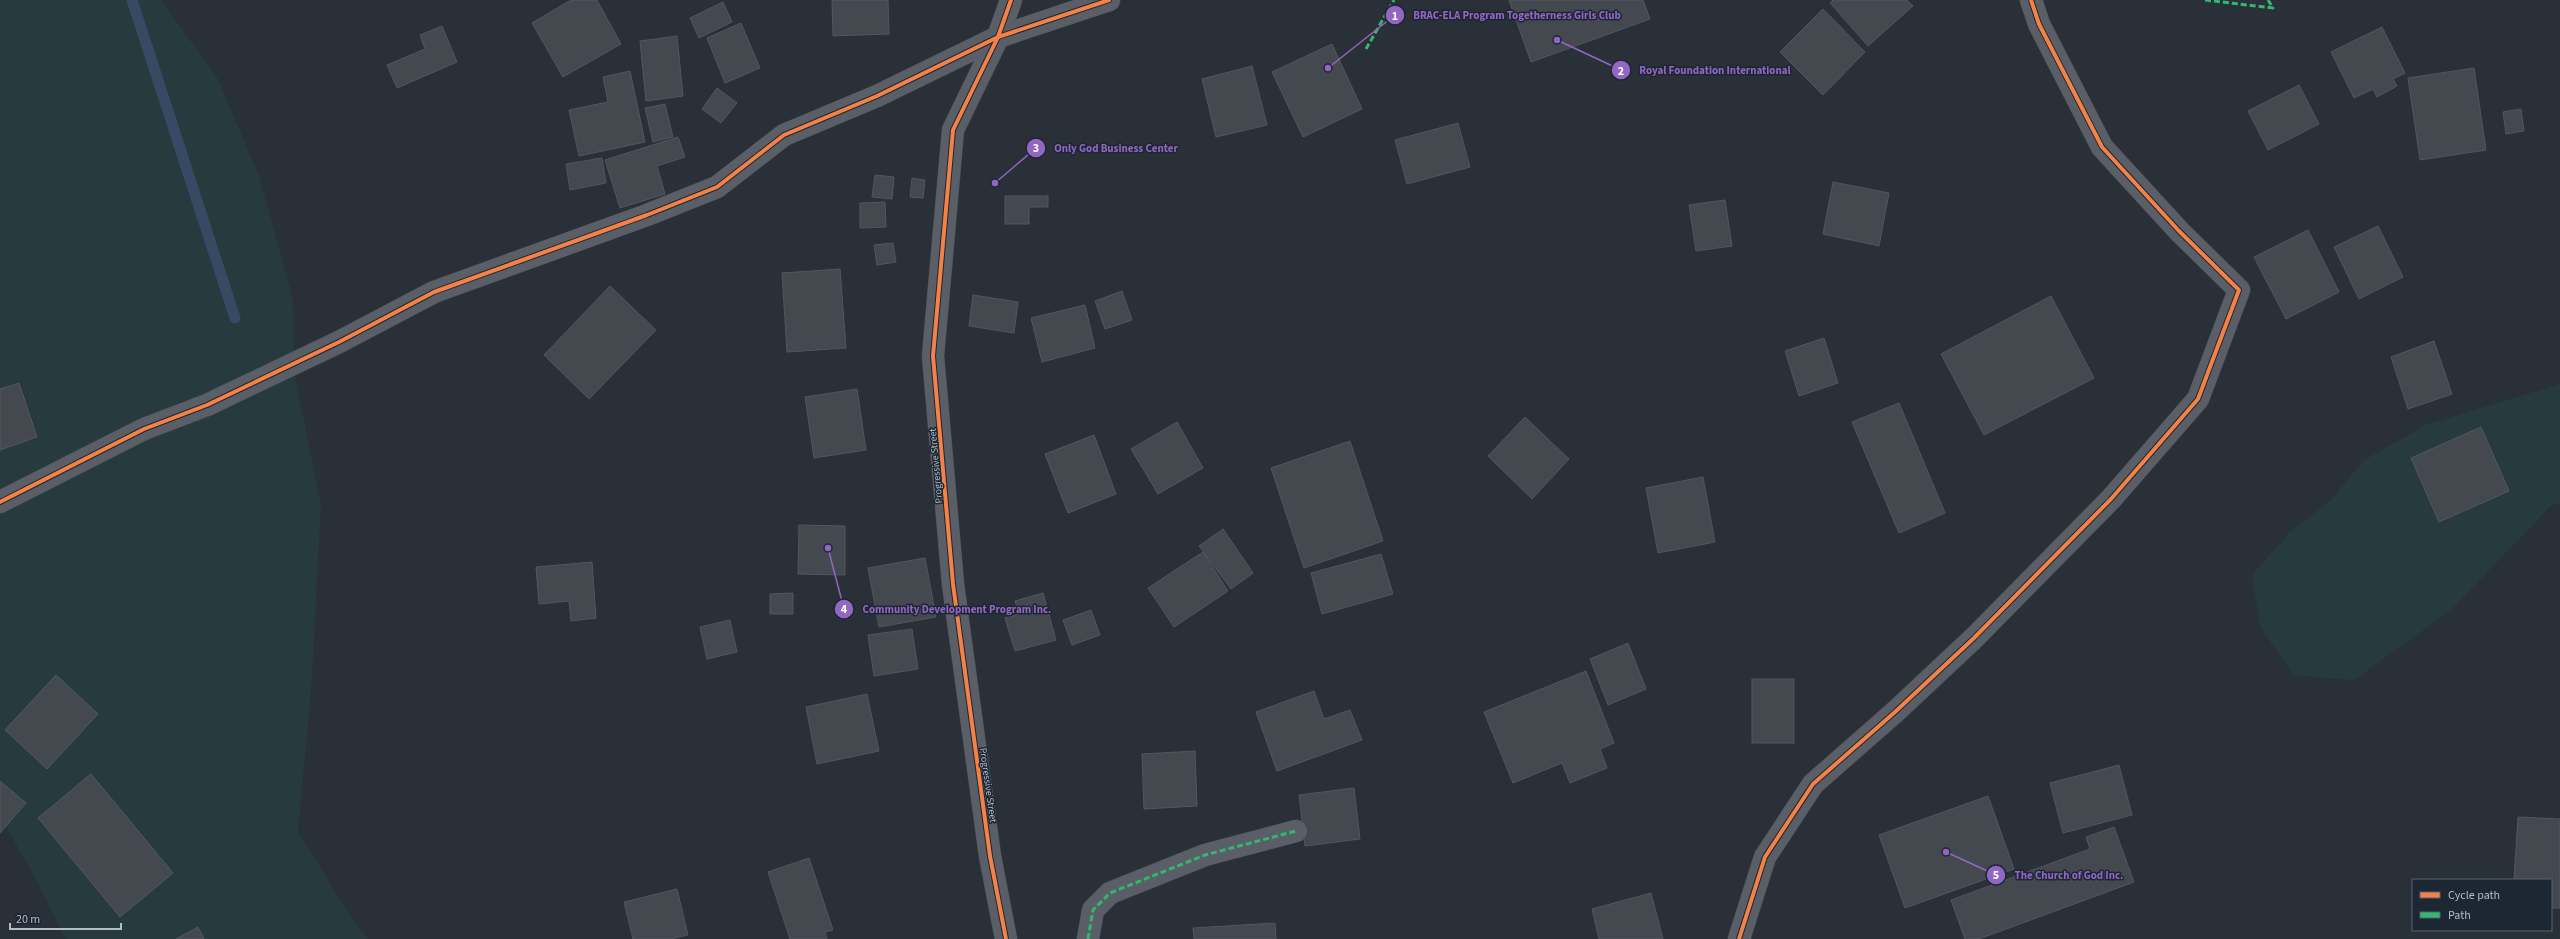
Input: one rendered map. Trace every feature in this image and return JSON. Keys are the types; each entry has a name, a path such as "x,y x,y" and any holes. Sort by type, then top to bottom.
{"street":[{"name":"Progressive Street","path":"1006,939 990,856 953,584 933,356 953,130 998,36 1011,0"},
{"path":"0,502 144,429 207,405 339,342 434,292 647,215 717,187 784,136 877,96 998,36 1109,0"},
{"path":"1739,939 1765,857 1813,784 1895,712 1974,638 2111,499 2198,399 2239,290 2179,231 2102,147 2039,24 2031,0"},
{"path":"1088,939 1093,910 1110,892 1205,855 1296,831"}],"green space":[{"path":"0,0 161,0 218,79 259,176 293,299 294,372 321,504 311,693 298,831 345,908 368,939 66,939 34,875 0,817"},
{"path":"2560,384 2560,503 2551,506 2450,611 2354,680 2294,675 2260,627 2252,575 2290,532 2332,499 2363,461 2425,425"}],"building":[{"path":"571,0 597,0 621,44 563,77 532,23"},
{"path":"832,0 888,0 889,34 833,36"},
{"path":"1509,0 1643,0 1650,19 1531,62"},
{"path":"1833,0 1907,0 1913,6 1868,46 1830,3"},
{"path":"723,2 732,22 699,38 690,18"},
{"path":"1823,9 1865,52 1823,95 1780,52"},
{"path":"741,23 760,68 725,83 707,38"},
{"path":"442,26 457,62 397,88 387,65 425,49 420,35"},
{"path":"2382,27 2405,73 2393,79 2397,86 2377,97 2373,89 2354,98 2331,52"},
{"path":"677,36 683,96 646,101 640,41"},
{"path":"1332,44 1362,109 1303,137 1272,72"},
{"path":"1252,66 1267,125 1216,137 1202,79"},
{"path":"2474,68 2486,150 2420,160 2408,78"},
{"path":"630,71 645,142 579,156 569,110 608,102 603,77"},
{"path":"2299,85 2319,124 2268,150 2248,111"},
{"path":"717,88 737,103 721,123 702,109"},
{"path":"665,104 673,137 653,142 645,108"},
{"path":"2521,109 2524,131 2506,134 2503,112"},
{"path":"1458,123 1470,167 1407,184 1395,140"},
{"path":"678,137 685,157 657,166 665,194 620,208 605,160"},
{"path":"602,158 606,183 570,190 566,164"},
{"path":"875,175 894,177 892,199 872,197"},
{"path":"912,178 925,180 923,198 910,197"},
{"path":"1833,182 1889,193 1879,246 1823,234"},
{"path":"1005,196 1048,196 1048,207 1029,207 1029,224 1005,224"},
{"path":"1725,200 1732,246 1696,251 1689,205"},
{"path":"885,202 886,227 860,228 860,203"},
{"path":"2378,226 2403,277 2359,299 2334,247"},
{"path":"2308,230 2339,292 2286,319 2254,257"},
{"path":"893,243 896,262 877,265 874,245"},
{"path":"840,269 846,348 787,352 782,273"},
{"path":"610,286 656,330 589,399 544,355"},
{"path":"1122,291 1132,320 1105,329 1095,301"},
{"path":"973,295 1018,302 1014,333 969,326"},
{"path":"2051,296 2094,378 1984,435 1941,354"},
{"path":"1085,305 1095,348 1042,362 1031,318"},
{"path":"1824,338 1838,383 1799,396 1785,351"},
{"path":"2434,341 2452,394 2408,409 2391,357"},
{"path":"19,383 37,437 0,450 0,389"},
{"path":"857,389 866,450 814,458 805,397"},
{"path":"1899,403 1945,513 1899,533 1852,422"},
{"path":"1525,417 1569,459 1532,499 1488,456"},
{"path":"1177,422 1203,468 1158,494 1131,449"},
{"path":"2481,427 2509,491 2439,522 2411,458"},
{"path":"1094,435 1116,494 1068,513 1045,454"},
{"path":"1350,441 1383,541 1304,568 1271,468"},
{"path":"1703,477 1715,542 1658,553 1646,488"},
{"path":"799,525 845,526 845,575 798,574"},
{"path":"1223,529 1253,573 1231,589 1199,546"},
{"path":"1203,552 1228,591 1174,627 1148,588"},
{"path":"1381,554 1393,594 1322,614 1311,573"},
{"path":"925,558 936,617 879,627 868,568"},
{"path":"592,562 596,618 571,621 569,601 539,604 536,567"},
{"path":"793,593 793,614 770,614 770,594"},
{"path":"1043,593 1056,640 1015,651 1005,618 1019,614 1015,601"},
{"path":"1091,610 1100,635 1072,645 1063,620"},
{"path":"730,620 737,652 707,659 700,627"},
{"path":"912,629 918,669 874,676 868,635"},
{"path":"1628,643 1646,689 1608,705 1590,659"},
{"path":"1586,671 1614,743 1600,749 1607,768 1570,783 1562,763 1513,783 1484,712"},
{"path":"56,675 98,714 47,769 5,730"},
{"path":"1752,679 1794,679 1794,743 1752,743"},
{"path":"1314,691 1324,719 1350,710 1362,740 1277,771 1256,712"},
{"path":"867,694 879,751 817,764 806,707"},
{"path":"1195,751 1197,806 1144,809 1142,754"},
{"path":"2119,765 2132,815 2063,833 2050,783"},
{"path":"91,774 173,873 120,917 38,818"},
{"path":"0,781 26,803 0,833"},
{"path":"1354,788 1360,839 1305,846 1299,795"},
{"path":"1988,796 2014,869 1905,908 1879,835"},
{"path":"2518,817 2560,819 2560,908 2552,908 2552,879 2514,879"},
{"path":"2114,827 2134,882 1979,939 1965,939 1951,900 2090,849 2086,837"},
{"path":"809,858 833,930 825,932 827,939 790,939 768,872"},
{"path":"677,889 688,935 670,939 633,939 624,902"},
{"path":"1651,893 1663,939 1599,939 1592,909"},
{"path":"1275,923 1276,939 1194,939 1193,928"},
{"path":"198,927 204,939 176,939"}],"waterway":[{"path":"132,0 235,318"}],"marked path":[{"path":"1366,49 1394,0"},
{"path":"2205,0 2273,8 2268,0"},
{"path":"1088,939 1093,910 1110,893 1205,855 1296,831"}],"cycle path":[{"path":"1006,939 990,856 953,584 933,356 953,130 998,37 1011,0"},
{"path":"0,502 144,429 207,405 339,342 434,292 647,215 717,187 784,135 877,96 998,37 1109,0"},
{"path":"1739,939 1765,857 1813,784 1895,712 1974,638 2111,499 2198,399 2239,290 2179,231 2102,147 2039,24 2031,0"}],"place":[{"name":"Royal Foundation International","path":"1557,40"},
{"name":"BRAC-ELA Program Togetherness Girls Club","path":"1328,68"},
{"name":"Only God Business Center","path":"995,183"},
{"name":"Community Development Program Inc.","path":"828,548"},
{"name":"The Church of God Inc.","path":"1946,852"}]}
